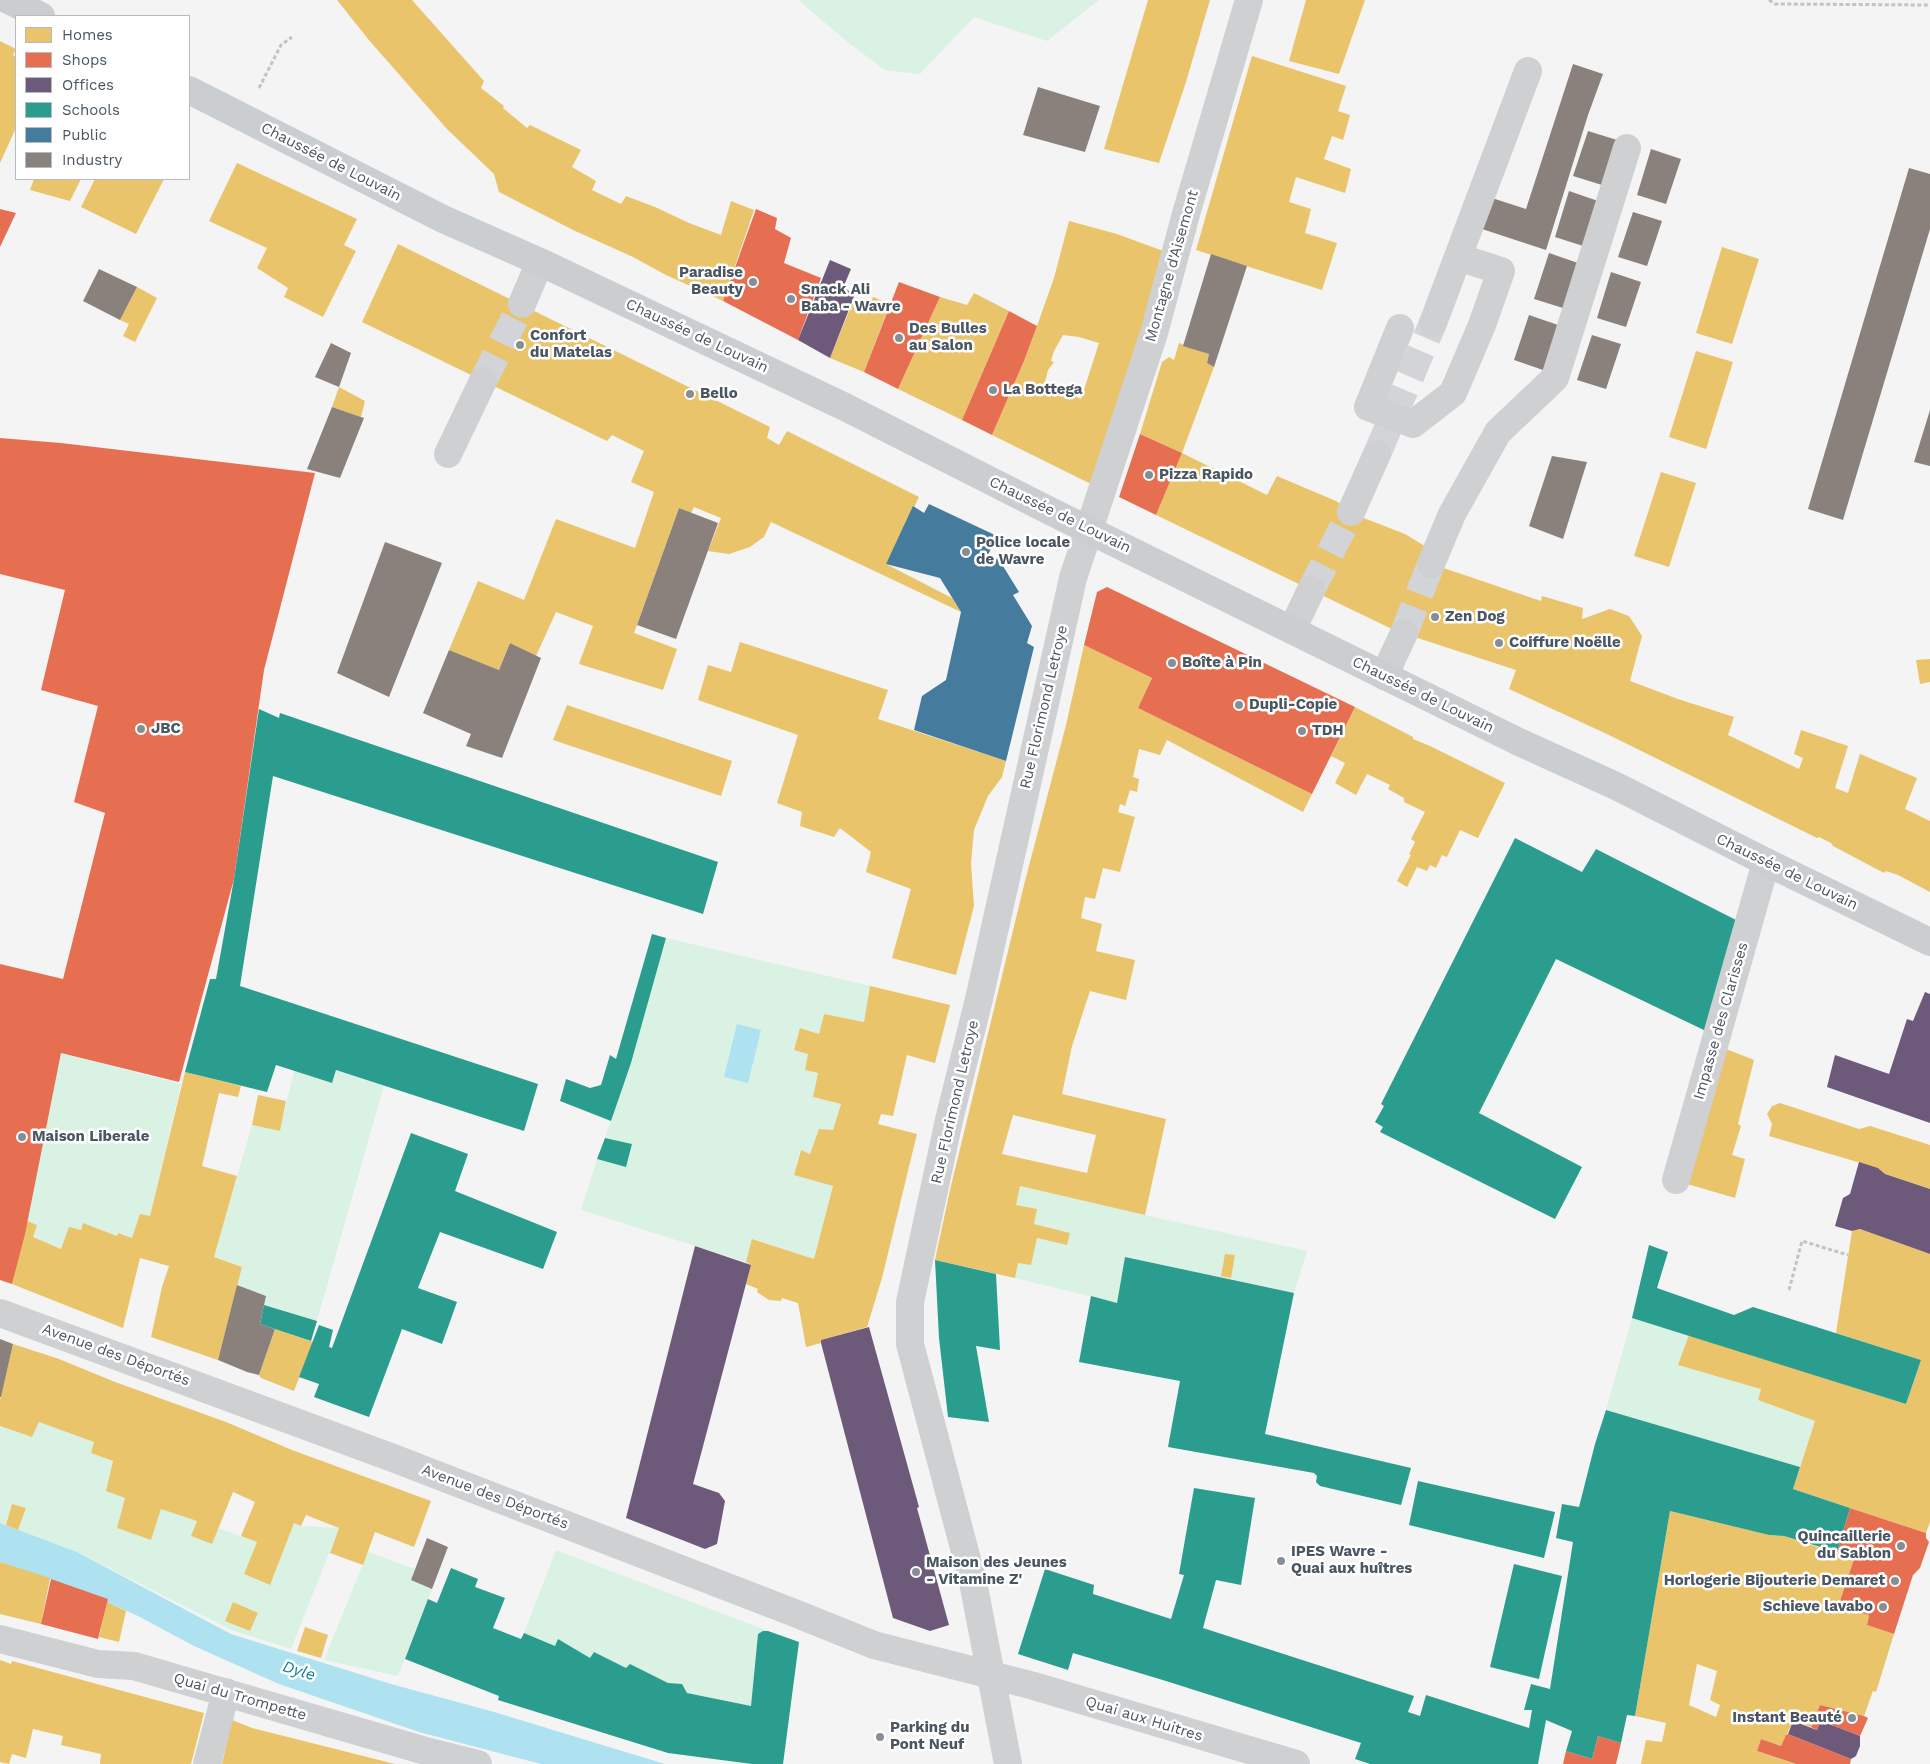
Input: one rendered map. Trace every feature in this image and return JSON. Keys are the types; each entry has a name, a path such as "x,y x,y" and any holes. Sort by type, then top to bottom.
{"main road":[{"path":"8,0 39,15"},
{"name":"Chaussée de Louvain","path":"190,91 443,219 540,262 845,407 1384,676 1519,742 1616,786 1930,942"}],"street":[{"name":"Montagne d'Aisemont","path":"1089,530 1154,333 1249,0"},
{"path":"1433,323 1528,71"},
{"path":"1431,564 1452,514 1498,432 1555,378 1628,148"},
{"path":"1400,328 1368,407 1413,424 1453,393 1482,325 1501,271 1458,257"},
{"path":"522,304 540,262"},
{"path":"448,454 483,381"},
{"path":"1351,512 1377,454"},
{"name":"Rue Florimond Letroye","path":"1008,1764 974,1582 910,1344 910,1302 949,1120 979,999 1073,578 1089,530"},
{"path":"1292,630 1311,590"},
{"path":"1384,676 1404,633"},
{"name":"Impasse des Clarisses","path":"1676,1180 1766,862"},
{"name":"Avenue des Déportés","path":"0,1312 402,1462 874,1645 992,1675"},
{"name":"Quai du Trompette","path":"0,1639 98,1664 134,1666 422,1750 478,1764"},
{"name":"Quai aux Huitres","path":"992,1675 1296,1764"},
{"path":"207,1764 226,1692"}],"path":[{"path":"1769,0 1776,4 1930,6"},
{"path":"244,118 281,45 292,38"},
{"path":"1789,1290 1802,1241 1848,1254"}],"green space":[{"path":"798,0 1099,0 1047,41 974,17 920,74 885,70 849,43"},
{"path":"666,938 870,986 864,1022 824,1014 819,1034 800,1028 794,1049 808,1054 805,1070 818,1073 813,1097 841,1104 833,1130 819,1129 810,1154 800,1150 794,1174 833,1186 814,1259 753,1239 746,1262 581,1210 597,1159 626,1167 632,1144 605,1138 631,1063"},
{"path":"61,1053 181,1084 150,1216 132,1238 118,1233 117,1236 83,1223 81,1230 69,1228 61,1249 33,1237 37,1225 27,1221"},
{"path":"336,1070 384,1085 317,1321 264,1305 266,1296 237,1285 242,1267 214,1257 252,1125 280,1131 294,1071 331,1083"},
{"path":"1020,1186 1307,1251 1294,1293 1126,1257 1117,1303 1015,1278 1018,1263 1031,1265 1037,1238 1067,1245 1070,1233 1034,1224 1037,1209 1016,1205"},
{"path":"1632,1318 1689,1335 1761,1389 1758,1400 1815,1421 1800,1467 1606,1410"},
{"path":"39,1422 94,1442 91,1453 113,1461 106,1491 125,1498 117,1528 151,1540 161,1509 197,1521 191,1536 212,1544 218,1528 257,1542 244,1574 269,1585 294,1523 301,1526 339,1528 291,1649 231,1630 77,1552 18,1530 26,1508 12,1504 6,1525 0,1523 0,1426 32,1437","holes":["233,1602 258,1613 250,1631 226,1621"]},
{"path":"556,1550 768,1631 758,1634 751,1706 687,1693 682,1684 668,1683 630,1664 626,1668 594,1652 590,1658 558,1639 555,1646 524,1633"},
{"path":"368,1552 415,1569 411,1580 432,1589 398,1676 324,1660"}],"water":[{"path":"737,1024 761,1030 748,1083 724,1077"},
{"name":"Dyle","path":"0,1523 77,1552 231,1634 391,1684 494,1712 665,1764 541,1764 419,1732 279,1684 194,1646 107,1602 107,1599 0,1562"}],"building: Homes":[{"path":"337,0 412,0 484,81 481,88 504,106 503,108 527,128 530,125 581,150 572,167 596,181 592,190 621,204 626,196 721,235 731,201 754,210 723,301 573,230 499,192 494,174 447,129 368,39"},
{"path":"1148,0 1210,0 1186,82 1159,163 1104,149"},
{"path":"1306,0 1365,0 1339,74 1289,61"},
{"path":"0,41 15,48 13,55 15,56 15,130 0,163"},
{"path":"1252,56 1346,86 1338,111 1350,115 1343,140 1332,136 1324,159 1351,169 1345,193 1296,177 1289,202 1311,209 1305,233 1337,243 1322,290 1196,250"},
{"path":"237,163 357,219 344,245 356,251 323,317 284,297 288,288 257,268 267,248 209,221"},
{"path":"34,180 80,180 70,201 30,190"},
{"path":"94,180 163,180 136,234 81,207"},
{"path":"1069,221 1117,234 1166,252 1093,485 992,435 1024,361 1054,278","holes":["1063,335 1079,337 1099,343 1081,399 1045,382 1048,370 1054,362 1051,361 1054,351"]},
{"path":"398,244 770,427 767,438 779,445 787,431 919,497 886,564 952,598 961,612 771,522 764,537 750,547 729,554 708,551 721,518 694,507 691,513 679,508 634,633 677,649 663,690 579,664 593,626 556,612 536,656 510,643 499,670 449,650 478,581 524,600 556,519 635,548 654,492 631,482 644,451 612,435 607,441 362,322"},
{"path":"1722,247 1759,259 1732,344 1696,333"},
{"path":"137,287 157,298 135,342 123,336 129,324 120,320"},
{"path":"974,293 1009,311 962,420 898,389 940,297 967,305"},
{"path":"873,297 890,304 864,372 830,358 852,304 868,309"},
{"path":"1179,343 1209,354 1207,363 1214,367 1182,453 1140,434 1162,362 1169,357 1174,360"},
{"path":"1696,351 1733,362 1706,449 1669,437"},
{"path":"339,387 365,401 361,417 332,407"},
{"path":"1182,453 1267,495 1277,476 1336,501 1356,515 1405,534 1428,548 1423,561 1541,601 1542,596 1583,608 1582,619 1610,609 1629,616 1642,636 1630,681 1734,717 1728,735 1799,769 1803,758 1794,754 1801,730 1848,746 1835,788 1848,793 1860,754 1917,778 1905,809 1930,821 1930,892 1898,875 1886,871 1884,873 1819,837 1817,838 1609,735 1509,689 1516,670 1396,631 1156,515"},
{"path":"1661,472 1696,483 1669,567 1634,556"},
{"path":"740,642 888,690 878,719 1006,761 1002,777 988,796 974,830 971,863 974,906 956,975 892,958 911,889 866,872 871,852 840,828 834,837 800,826 802,812 777,803 798,735 698,700 708,665 731,672"},
{"path":"1084,645 1152,678 1138,708 1312,794 1303,812 1167,740 1160,755 1139,749 1133,777 1139,779 1137,792 1130,790 1125,806 1120,804 1118,812 1135,817 1120,872 1103,868 1095,899 1085,897 1081,918 1102,924 1096,951 1135,960 1126,1000 1090,991 1072,1046 1062,1094 1166,1119 1145,1215 1020,1186 1016,1205 1037,1209 1034,1224 1070,1233 1067,1245 1037,1238 1031,1265 1018,1263 1015,1278 935,1260 950,1190 1025,881 1066,725","holes":["1013,1115 1096,1135 1087,1173 1002,1154"]},
{"path":"1930,659 1930,682 1920,684 1916,660"},
{"path":"567,705 732,761 721,796 553,740"},
{"path":"1355,707 1413,737 1413,739 1505,783 1478,838 1460,830 1447,857 1442,855 1436,868 1430,865 1427,871 1417,867 1407,887 1397,881 1411,855 1409,854 1415,842 1411,839 1425,812 1404,802 1404,798 1388,789 1390,785 1367,774 1356,795 1335,783 1345,763 1331,756"},
{"path":"870,986 950,1005 935,1063 907,1055 893,1116 881,1114 878,1124 917,1134 882,1278 867,1327 821,1340 821,1343 806,1347 798,1303 782,1298 781,1301 769,1300 757,1292 758,1289 746,1284 751,1265 746,1262 752,1239 814,1259 833,1186 794,1175 801,1150 810,1154 819,1129 833,1130 841,1104 813,1097 818,1073 805,1070 808,1054 794,1050 800,1028 819,1034 824,1014 864,1022"},
{"path":"1721,1047 1754,1060 1738,1124 1741,1126 1732,1155 1745,1159 1735,1198 1684,1183"},
{"path":"185,1072 241,1086 238,1097 219,1093 202,1166 237,1176 214,1257 242,1267 218,1360 151,1337 162,1287 169,1266 140,1258 123,1328 12,1284 27,1221 37,1225 33,1237 61,1249 69,1227 81,1230 83,1223 117,1236 118,1233 132,1238 140,1214 150,1216"},
{"path":"258,1095 286,1101 280,1131 252,1125"},
{"path":"1780,1103 1859,1129 1870,1126 1930,1145 1930,1189 1885,1174 1878,1168 1769,1136 1772,1124 1767,1114 1772,1106"},
{"path":"1860,1229 1930,1254 1930,1522 1926,1533 1793,1489 1815,1421 1758,1400 1761,1389 1678,1365 1689,1335 1906,1404 1921,1360 1836,1333 1852,1231"},
{"path":"1225,1254 1235,1255 1231,1278 1221,1276"},
{"path":"275,1329 313,1342 294,1391 261,1378 259,1375"},
{"path":"13,1344 59,1359 115,1382 226,1422 292,1450 431,1501 414,1547 375,1532 363,1565 330,1553 339,1528 306,1515 301,1526 294,1523 270,1585 244,1574 257,1542 241,1536 255,1502 233,1492 212,1544 191,1536 197,1521 161,1509 151,1540 117,1528 125,1498 106,1491 113,1461 91,1453 94,1442 39,1422 32,1437 0,1426 0,1400"},
{"path":"12,1504 26,1508 18,1530 6,1525"},
{"path":"1670,1511 1769,1535 1784,1536 1854,1559 1838,1607 1869,1615 1867,1625 1894,1634 1876,1692 1873,1691 1864,1716 1820,1705 1811,1727 1793,1721 1781,1746 1761,1739 1757,1751 1795,1764 1641,1764 1646,1740 1662,1742 1666,1723 1635,1716","holes":["1697,1664 1717,1671 1710,1700 1720,1705 1716,1717 1689,1705"]},
{"path":"0,1562 50,1578 41,1624 0,1614"},
{"path":"107,1602 126,1611 119,1642 99,1637"},
{"path":"233,1602 258,1613 250,1631 225,1621"},
{"path":"305,1627 328,1635 321,1658 297,1651"},
{"path":"0,1660 11,1664 12,1661 204,1713 191,1764 100,1764 101,1754 61,1745 63,1736 33,1729 26,1758 12,1754 9,1764 0,1762"},
{"path":"232,1720 252,1728 395,1764 222,1764"}],"building: Shops":[{"path":"0,209 16,213 0,247"},
{"name":"Paradise Beauty","path":"756,209 777,218 775,229 791,238 784,263 821,278 798,340 723,301"},
{"name":"Des Bulles au Salon","path":"899,282 940,297 898,389 864,372"},
{"name":"La Bottega","path":"1009,311 1037,326 992,435 962,420"},
{"name":"Pizza Rapido","path":"1140,434 1182,453 1156,515 1119,497"},
{"path":"0,438 61,443 315,473 264,670 234,879 179,1082 61,1053 25,1234 12,1284 0,1280 0,964 63,979 105,813 74,802 98,706 41,690 65,590 0,574"},
{"path":"1107,587 1355,707 1312,794 1138,708 1152,678 1084,645 1097,592"},
{"path":"1850,1508 1926,1533 1926,1538 1929,1542 1920,1568 1913,1575 1894,1634 1867,1625 1869,1615 1838,1607 1854,1559 1837,1552"},
{"path":"51,1579 108,1599 98,1639 41,1624"},
{"path":"1820,1705 1868,1718 1860,1736 1821,1721 1817,1730 1811,1727"},
{"path":"1788,1734 1851,1759 1850,1764 1796,1764 1757,1751 1761,1739 1781,1746"},
{"path":"1598,1736 1621,1743 1616,1764 1563,1764 1566,1751 1592,1759"}],"building: Offices":[{"path":"830,260 851,269 843,288 855,294 830,358 798,340"},
{"path":"1925,992 1930,994 1930,1123 1827,1087 1835,1055 1889,1074 1907,1019 1913,1021"},
{"path":"1859,1162 1878,1168 1885,1174 1930,1189 1930,1254 1860,1229 1852,1231 1835,1226 1843,1198 1850,1194"},
{"path":"695,1246 751,1265 693,1484 719,1493 725,1501 717,1544 705,1549 626,1518"},
{"path":"869,1327 919,1507 917,1508 949,1625 930,1631 893,1618 821,1343 821,1340"},
{"path":"1793,1721 1817,1730 1821,1721 1860,1736 1860,1746 1856,1756 1851,1759 1788,1734"}],"building: Schools":[{"path":"259,709 279,718 280,713 718,862 703,914 273,776 240,986 538,1084 524,1131 336,1070 332,1083 276,1065 267,1092 185,1072 210,979 216,979 234,879"},
{"path":"1515,838 1582,872 1596,849 1740,922 1708,1032 1556,959 1479,1113 1582,1167 1555,1219 1380,1132 1383,1127 1375,1122 1384,1106 1381,1104"},
{"path":"652,934 666,938 631,1063 611,1121 560,1101 566,1079 590,1088 601,1085 610,1055 616,1059"},
{"path":"411,1133 468,1154 455,1191 557,1232 543,1269 440,1232 418,1288 457,1302 442,1344 402,1329 369,1417 314,1397 319,1384 299,1377 319,1325 333,1330 329,1347 332,1348"},
{"path":"605,1138 632,1144 626,1167 597,1159"},
{"path":"1649,1245 1668,1252 1657,1288 1734,1315 1753,1307 1921,1360 1906,1404 1632,1318"},
{"path":"1125,1257 1294,1293 1265,1434 1411,1468 1401,1505 1320,1486 1316,1482 1317,1476 1314,1473 1168,1447 1180,1381 1079,1362 1091,1296 1117,1303"},
{"path":"935,1260 996,1274 1000,1350 976,1346 989,1422 948,1417 939,1338"},
{"path":"264,1305 317,1321 311,1341 260,1324"},
{"path":"1606,1410 1800,1467 1793,1489 1850,1508 1837,1552 1784,1536 1769,1535 1670,1511 1635,1716 1627,1715 1621,1743 1598,1736 1592,1759 1566,1751 1572,1731 1546,1720 1538,1764 1370,1764 1355,1759 1361,1743 1166,1681 1073,1653 1068,1670 1018,1654 1045,1569 1094,1585 1093,1594 1171,1619 1184,1575 1179,1574 1194,1488 1255,1498 1241,1585 1216,1580 1203,1628 1414,1696 1408,1712 1420,1716 1426,1695 1529,1728 1532,1710 1524,1710 1531,1684 1550,1689 1573,1542 1556,1538 1562,1504 1579,1507"},
{"path":"1418,1481 1555,1512 1544,1558 1409,1525"},
{"path":"1514,1564 1562,1576 1539,1679 1490,1667"},
{"path":"451,1568 478,1579 475,1587 505,1598 493,1628 521,1639 524,1633 555,1646 558,1639 590,1658 594,1652 626,1668 630,1664 668,1683 682,1684 687,1693 751,1706 758,1634 768,1631 799,1642 783,1764 752,1764 668,1753 498,1700 499,1696 405,1659 428,1599 437,1603"}],"building: Public":[{"path":"929,504 997,536 988,555 993,561 998,558 1019,592 1013,595 1032,626 1027,643 1034,647 1006,761 914,730 922,696 946,680 961,612 940,578 886,564 913,506 924,513"}],"building: Industry":[{"path":"1573,64 1603,74 1588,115 1546,250 1482,229 1492,198 1526,209"},
{"path":"1038,87 1100,106 1085,152 1023,135"},
{"path":"1588,131 1617,140 1602,185 1573,176"},
{"path":"1651,149 1681,159 1666,204 1637,195"},
{"path":"1909,168 1930,174 1930,229 1843,520 1808,509"},
{"path":"1569,191 1598,201 1583,246 1555,237"},
{"path":"1633,212 1662,221 1647,266 1618,257"},
{"path":"1549,253 1578,263 1563,308 1534,299"},
{"path":"1211,254 1247,266 1214,367 1207,363 1209,354 1183,346"},
{"path":"99,269 137,287 120,320 83,301"},
{"path":"1611,272 1641,282 1626,327 1597,318"},
{"path":"1529,315 1558,325 1543,370 1514,360"},
{"path":"1592,335 1621,344 1606,389 1577,380"},
{"path":"331,343 351,353 339,387 315,377"},
{"path":"332,407 364,418 340,478 307,469"},
{"path":"1930,410 1930,466 1914,462"},
{"path":"1552,456 1587,462 1563,539 1529,526"},
{"path":"679,508 718,523 676,639 637,625"},
{"path":"385,542 442,563 389,697 337,673"},
{"path":"510,643 541,658 502,758 466,746 471,734 423,713 449,650 499,670"},
{"path":"237,1285 266,1296 260,1324 275,1329 259,1375 218,1360"},
{"path":"0,1339 13,1344 1,1397 0,1397"},
{"path":"427,1538 448,1547 432,1589 411,1580"}],"tunnel":[{"path":"483,381 522,304"},
{"path":"1377,454 1433,323"},
{"path":"1311,590 1351,512"},
{"path":"1404,633 1431,564"}],"place":[{"name":"Paradise Beauty","path":"753,282"},
{"name":"Snack Ali Baba - Wavre","path":"791,299"},
{"name":"Des Bulles au Salon","path":"899,338"},
{"name":"Confort du Matelas","path":"520,345"},
{"name":"La Bottega","path":"993,390"},
{"name":"Bello","path":"690,394"},
{"name":"Pizza Rapido","path":"1149,475"},
{"name":"Police locale de Wavre","path":"966,552"},
{"name":"Zen Dog","path":"1435,617"},
{"name":"Coiffure Noëlle","path":"1499,643"},
{"name":"Boîte à Pin","path":"1172,663"},
{"name":"Dupli-Copie","path":"1239,705"},
{"name":"JBC","path":"141,729"},
{"name":"TDH","path":"1302,731"},
{"name":"Maison Liberale","path":"22,1137"},
{"name":"Quincaillerie du Sablon","path":"1901,1546"},
{"name":"IPES Wavre - Quai aux huîtres","path":"1281,1561"},
{"name":"Maison des Jeunes - Vitamine Z'","path":"916,1572"},
{"name":"Horlogerie Bijouterie Demaret","path":"1895,1581"},
{"name":"Schieve lavabo","path":"1883,1607"},
{"name":"Instant Beauté","path":"1852,1718"},
{"name":"Parking du Pont Neuf","path":"880,1737"}]}
